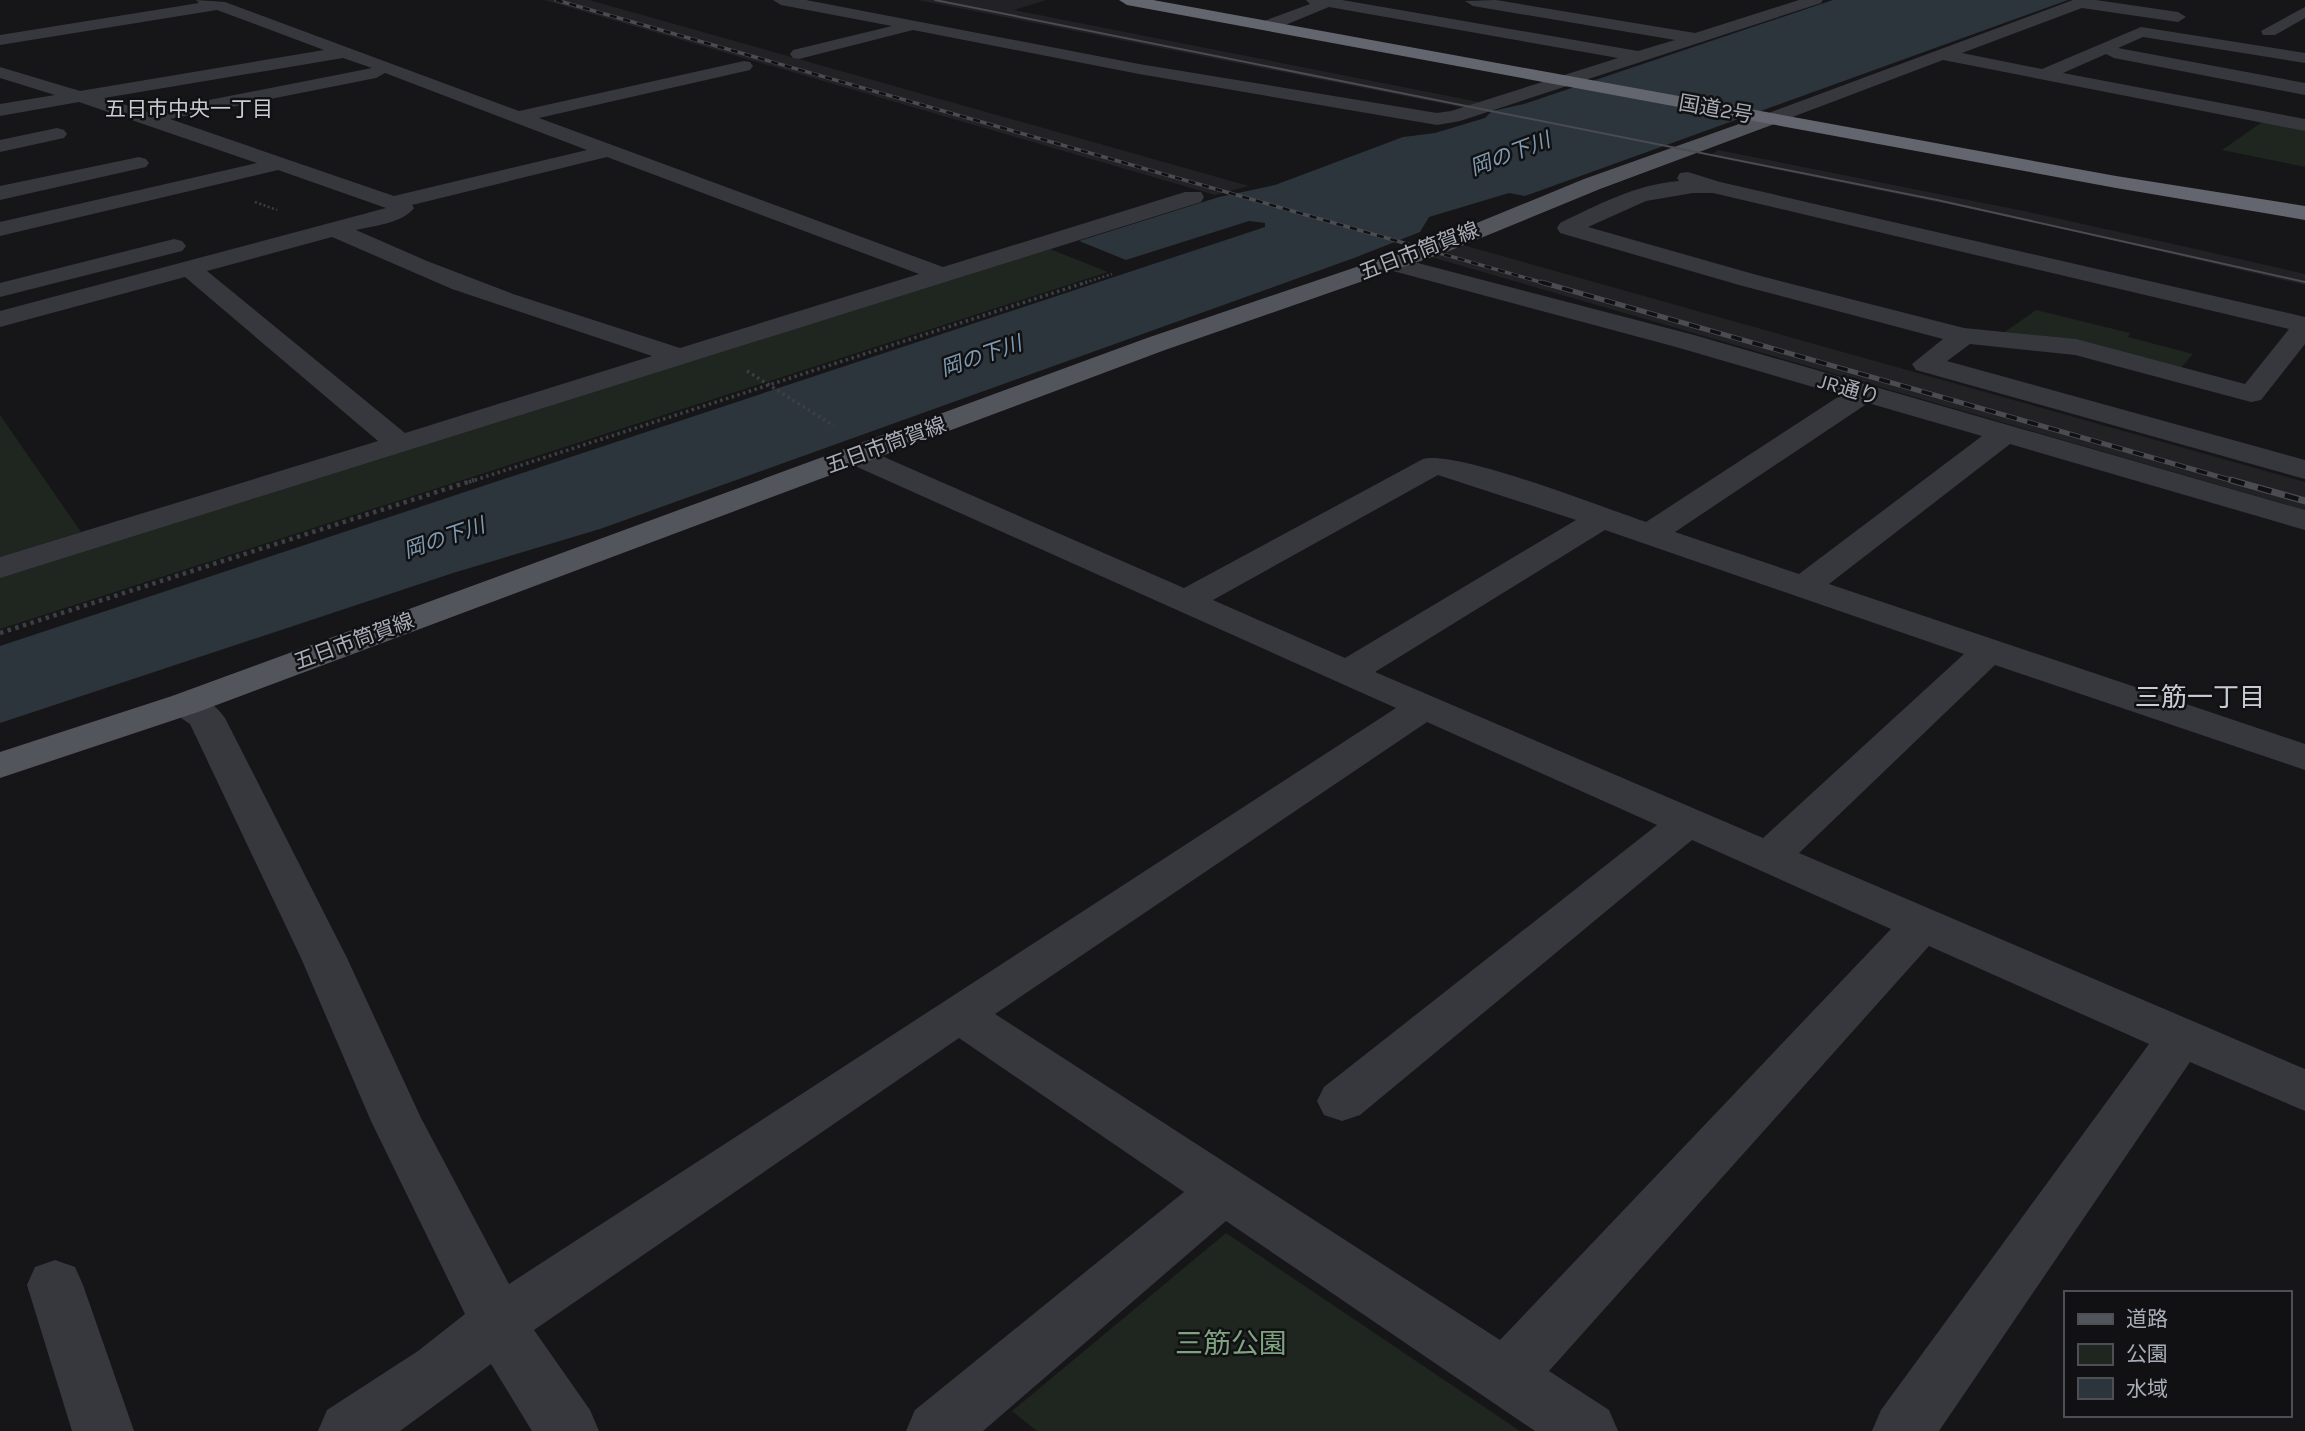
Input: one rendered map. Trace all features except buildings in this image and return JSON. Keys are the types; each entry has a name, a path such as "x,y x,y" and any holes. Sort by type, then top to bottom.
{"highway":[{"name":"国道2号","path":"1127,0 2170,192 2305,213"}],"main road":[{"name":"五日市筒賀線","path":"0,765 185,704 851,445 1441,246 1759,117"}],"street":[{"path":"781,0 1139,69 1428,118 1453,117 1484,105 1572,82 1696,38 1754,12"},
{"path":"1468,0 1696,38"},
{"path":"1712,13 1789,9 1815,0"},
{"path":"1267,26 1325,1 1641,57"},
{"path":"1759,117 1944,55 2085,1 2189,19"},
{"path":"0,40 211,3 943,275"},
{"path":"2293,34 2262,30 2305,12"},
{"path":"799,54 918,26"},
{"path":"2043,75 2141,32 2305,58"},
{"path":"2101,51 2305,89"},
{"path":"0,110 340,53"},
{"path":"1944,55 2305,125"},
{"path":"517,117 744,66"},
{"path":"148,118 389,70"},
{"path":"0,72 282,163 403,208 190,269 0,319"},
{"path":"0,146 57,134"},
{"path":"393,203 607,151"},
{"path":"0,193 139,163"},
{"path":"0,229 282,163"},
{"path":"1643,164 1707,184 2305,326 2251,394 2077,347 1964,336 1748,280 1568,228 1617,204 1670,187 1707,184"},
{"path":"1573,191 1617,204"},
{"path":"0,568 1193,197"},
{"path":"334,229 386,255 463,286 679,356"},
{"path":"0,290 201,239"},
{"name":"JR通り","path":"1391,263 1648,331 2305,520"},
{"path":"190,269 400,443"},
{"path":"1964,336 1926,364 2305,470"},
{"path":"1650,534 1863,393"},
{"path":"1803,587 2004,434"},
{"path":"851,445 1347,673 2305,1091"},
{"path":"1186,601 1434,465 1463,471 1603,518 2305,758"},
{"path":"1347,673 1603,518"},
{"path":"1769,856 1989,651"},
{"path":"185,704 206,718 324,958 397,1121 499,1322 523,1367 568,1431"},
{"path":"349,1431 439,1370 499,1322 1424,707"},
{"path":"1342,1101 1687,821"},
{"path":"1505,1377 1920,925"},
{"path":"959,1014 1587,1431"},
{"path":"1903,1431 2181,1037"},
{"path":"937,1431 1223,1191"},
{"path":"55,1285 103,1431"}],"path":[{"path":"0,633 1112,274"},
{"path":"769,386 851,445"}],"shaded area":[{"path":"544,0 589,0 1249,186 1215,195"},
{"path":"918,0 1046,0 1014,10 1494,105 1480,111"},
{"path":"1718,150 2024,211 2305,274 2305,285 2016,218 1709,156"},
{"path":"1431,236 2305,482 2305,510 1400,248"}],"green space":[{"path":"2265,120 2305,128 2305,167 2222,150"},
{"path":"1050,249 1108,272 0,629 0,576"},
{"path":"2036,310 2130,333 2128,337 2193,354 2179,370 2002,334"},
{"path":"0,415 81,532 0,557"},
{"name":"三筋公園","path":"1226,1233 1520,1431 1037,1431 1012,1411"}],"water":[{"name":"岡の下川","path":"1833,0 2068,0 1525,196 1509,193 1429,217 1420,232 1354,258 600,529 453,573 0,723 0,646 1265,227 1265,223 1249,221 1126,260 1079,241 1219,197 1275,185 1403,137 1435,133 1485,118 1492,111 1524,104"}],"tram line":[{"path":"935,0 1937,200 2305,282"}],"railway":[{"path":"556,0 1547,284"},
{"path":"1541,282 2237,482"},
{"path":"2231,480 2305,501"}],"district":[{"name":"五日市中央一丁目","path":"189,109"},
{"name":"三筋一丁目","path":"2200,697"}]}
